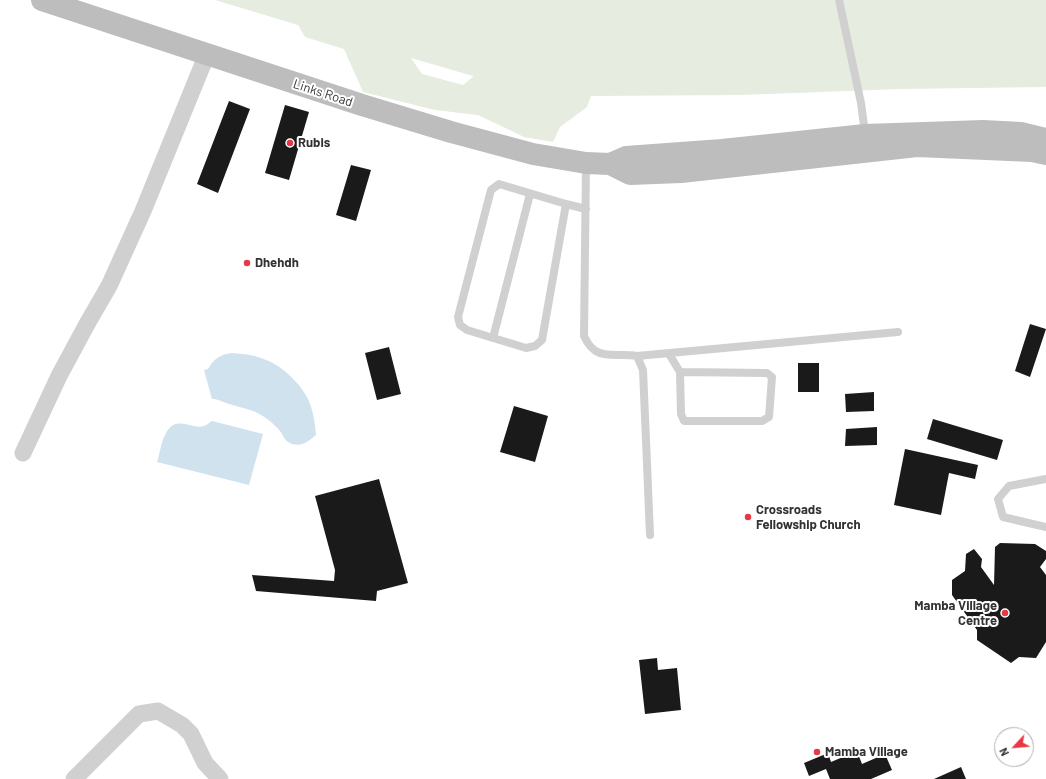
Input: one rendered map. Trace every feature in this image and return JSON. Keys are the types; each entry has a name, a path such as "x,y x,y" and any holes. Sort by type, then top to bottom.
{"main road":[{"name":"Links Road","path":"42,0 362,105 450,132 533,154 586,163 610,164 630,174 681,172 865,144"},
{"path":"865,144 983,131 1021,133 1046,139"},
{"path":"865,144 1032,151 1046,154"}],"street":[{"path":"23,453 59,376 86,324 110,286 146,204 207,54"},
{"path":"74,779 139,714 158,711 182,725 191,734 205,763 220,779"}],"lane":[{"path":"839,0 861,103 865,144"},
{"path":"586,163 584,336 593,350 601,354 628,354 637,356 898,332"},
{"path":"566,204 542,340 535,346 526,348 466,330 460,325 458,317 491,190 499,184 586,209"},
{"path":"493,338 530,194"},
{"path":"669,354 680,372 681,414 684,421 762,421 769,417 772,377 767,373 680,372"},
{"path":"637,356 643,370 650,535"},
{"path":"1046,479 1010,486 998,499 1003,517 1046,527"}],"shaded area":[{"path":"215,0 1046,0 1046,87 900,89 740,95 591,96 587,107 560,127 553,142 524,137 478,115 435,110 363,92 344,49 305,37 298,25","holes":["411,58 473,76 463,85 422,74"]}],"water":[{"path":"232,353 249,355 272,362 296,381 305,393 311,407 314,416 316,435 299,445 289,443 276,426 260,414 212,399 204,370 208,369 218,358"},
{"path":"212,421 263,434 249,485 157,462 162,441 169,428 173,425 183,424 199,427 205,426"}],"building":[{"path":"229,101 250,109 218,193 197,184"},
{"path":"285,105 309,112 289,180 265,173"},
{"path":"351,165 371,170 356,221 336,215"},
{"path":"1030,324 1046,329 1030,377 1015,371"},
{"path":"389,347 401,394 377,400 365,353"},
{"path":"798,363 819,363 819,392 798,392"},
{"path":"874,392 874,411 846,412 845,394"},
{"path":"514,406 548,416 535,462 500,452"},
{"path":"933,419 1003,440 997,460 927,439"},
{"path":"877,427 877,445 845,446 846,429"},
{"path":"905,449 978,465 975,479 949,473 941,515 894,505"},
{"path":"379,479 408,583 377,591 376,601 256,591 252,575 334,581 335,570 315,496"},
{"name":"Mamba Village Centre","path":"1000,543 1035,544 1046,551 1046,559 1040,567 1046,575 1046,642 1036,658 1019,657 1011,663 977,640 977,630 952,595 952,580 965,571 966,554 974,549 982,559 981,567 994,585 995,547"},
{"path":"657,658 658,670 677,668 681,710 645,714 639,660"},
{"path":"857,751 862,764 885,754 892,770 871,779 830,779 826,769 809,776 804,763 828,753 831,762"},
{"path":"961,767 966,779 934,779"}],"place":[{"name":"Rubis","path":"290,143"},
{"name":"Dhehdh","path":"247,263"},
{"name":"Crossroads Fellowship Church","path":"748,517"},
{"name":"Mamba Village Centre","path":"1005,613"},
{"name":"Mamba Village","path":"817,752"}]}
